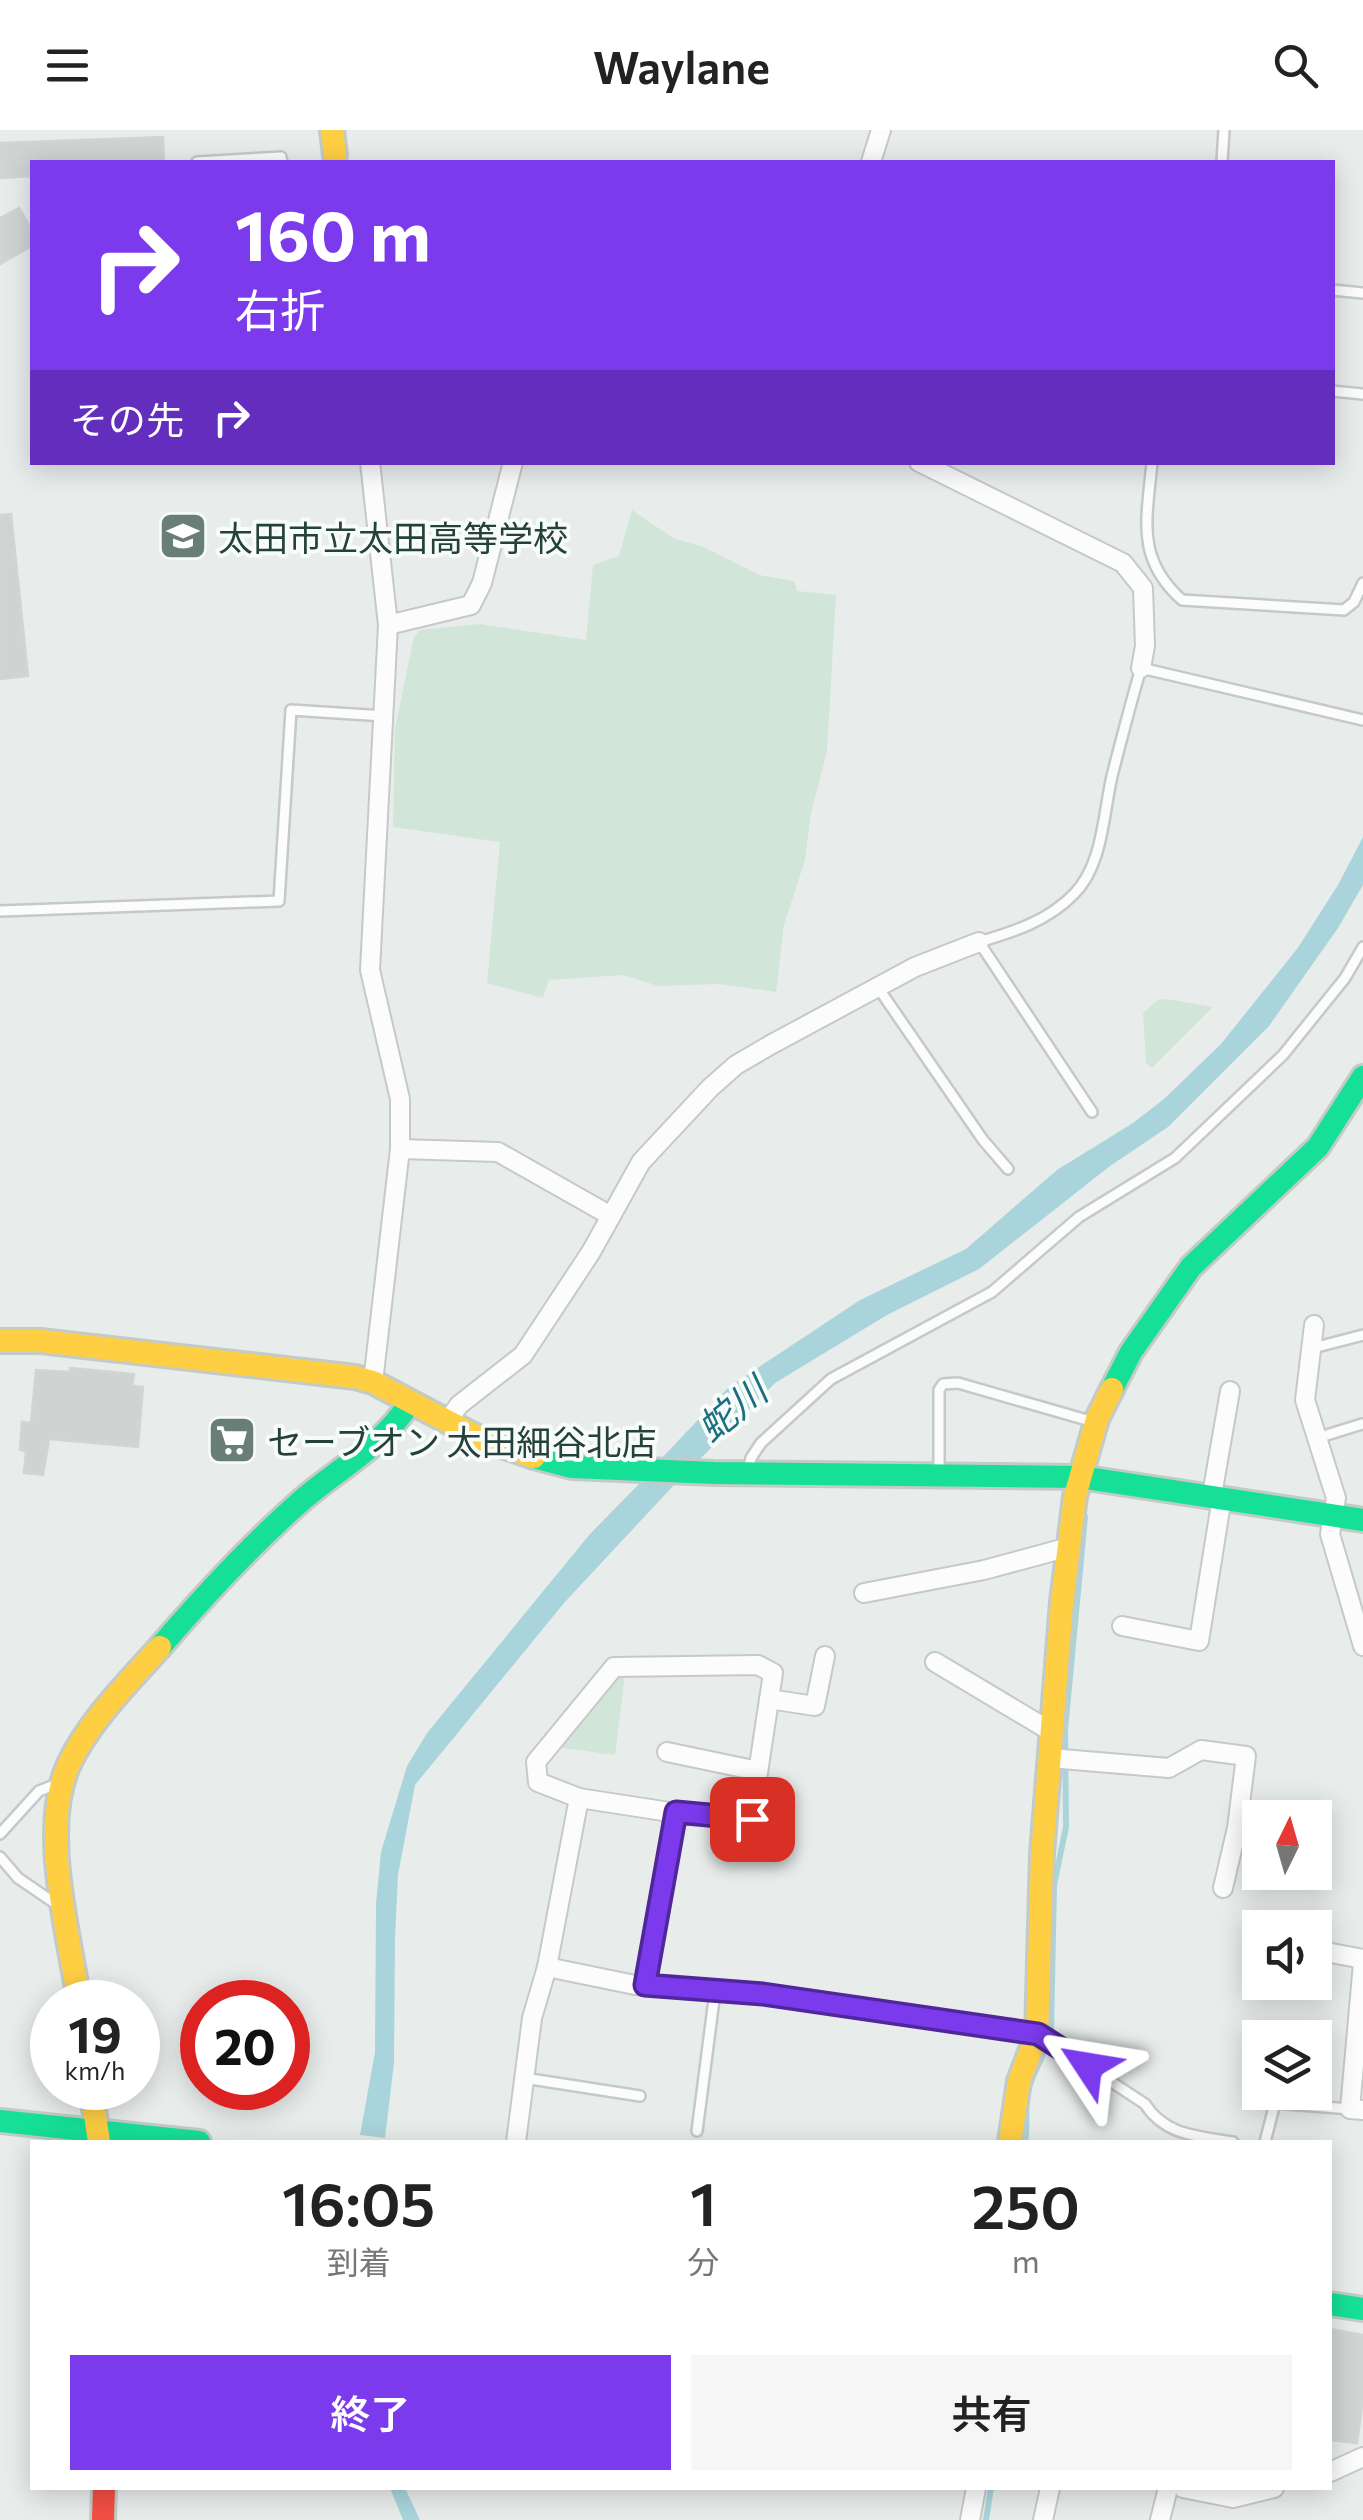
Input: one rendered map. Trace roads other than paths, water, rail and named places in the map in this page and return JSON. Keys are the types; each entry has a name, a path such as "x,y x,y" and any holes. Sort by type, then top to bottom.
{"street":[{"path":"332,130 336,158"},
{"path":"872,160 881,130"},
{"path":"370,465 388,625 370,970 400,1099 400,1149 373,1382"},
{"path":"388,625 471,606 482,583 511,465"},
{"path":"925,465 1123,563 1143,588 1145,646 1141,668"},
{"path":"447,1422 459,1405 523,1356 591,1252 628,1182 697,1101 736,1065 915,967 979,942"},
{"path":"1010,2140 1019,2081 1038,2034 1042,1854 1069,1547 1080,1477 1096,1424 1131,1352 1192,1266 1318,1147 1363,1078"},
{"path":"400,1149 498,1152 610,1216"},
{"path":"1314,1325 1304,1400 1336,1498 1330,1534 1363,1646"},
{"path":"0,1341 41,1341 333,1373 373,1382 447,1422 508,1450 546,1462 617,1470 747,1474 1080,1477 1363,1520"},
{"path":"1122,1626 1199,1642 1230,1391"},
{"path":"77,1980 57,1828 62,1783 100,1716 239,1559 306,1497 392,1429 410,1402"},
{"path":"864,1593 984,1570 1069,1547"},
{"path":"769,1698 815,1706 825,1656"},
{"path":"935,1662 1052,1732"},
{"path":"614,1666 758,1666 772,1673 758,1771 752,1819 579,1798 538,1782 536,1762 614,1666"},
{"path":"1050,1758 1170,1768 1201,1750 1246,1756 1224,1888"},
{"path":"667,1752 758,1771"},
{"path":"516,2140 532,2018 547,1967 579,1798"},
{"path":"645,1985 676,1812"},
{"path":"1332,1954 1363,1961 1357,2110"},
{"path":"547,1967 645,1985 716,1990 1038,2034"},
{"path":"94,2110 98,2136"},
{"path":"0,2121 98,2136 165,2140"},
{"path":"1332,2304 1363,2309"},
{"path":"1332,2471 1363,2458"},
{"path":"103,2520 104,2490"},
{"path":"970,2520 976,2490"},
{"path":"1043,2520 1050,2490"},
{"path":"1160,2520 1168,2490"},
{"path":"1193,2490 1233,2498 1266,2490"}],"lane":[{"path":"1222,160 1224,130"},
{"path":"231,160 282,160"},
{"path":"1335,290 1363,294"},
{"path":"1335,391 1363,394"},
{"path":"1152,465 1146,530 1149,552 1163,583 1182,600 1344,610 1354,602 1363,583"},
{"path":"1092,1112 979,942 1022,929 1053,911 1085,880 1093,865 1112,774 1141,668 1363,720"},
{"path":"0,911 279,901 291,710 384,716"},
{"path":"747,1474 761,1443 831,1379 992,1292 1078,1218 1175,1158 1283,1055 1345,978 1363,946"},
{"path":"880,988 982,1140 1008,1169"},
{"path":"1309,1348 1363,1334"},
{"path":"940,1475 939,1390 943,1384 958,1384 1096,1424"},
{"path":"1316,1438 1362,1424"},
{"path":"0,1834 39,1791 62,1783"},
{"path":"0,1858 18,1878 67,1911"},
{"path":"697,2131 716,1990"},
{"path":"1038,2034 1145,2104 1155,2119 1175,2132 1222,2140"},
{"path":"524,2078 640,2096"},
{"path":"1266,2140 1275,2104 1357,2110"}],"water":[{"name":"蛇川","path":"1363,837 1363,885 1338,928 1269,1026 1168,1127 1110,1166 979,1269 887,1315 775,1383 700,1459 660,1460 729,1387 860,1300 966,1249 1057,1170 1164,1099 1221,1044 1297,949"},
{"path":"640,1483 674,1485 564,1603 415,1785 398,1875 394,2063 385,2138 360,2135 375,2052 376,1904 381,1852 407,1766 427,1733 590,1534"},
{"path":"391,2490 406,2490 420,2520 403,2520"}],"waterway":[{"path":"1025,2140 1027,2094 1051,2033 1054,1885 1066,1827 1065,1730 1085,1517"},
{"path":"986,2520 991,2490"}],"place":[{"name":"太田市立太田高等学校","path":"183,536"},
{"name":"セーブオン 太田細谷北店","path":"232,1440"}]}
